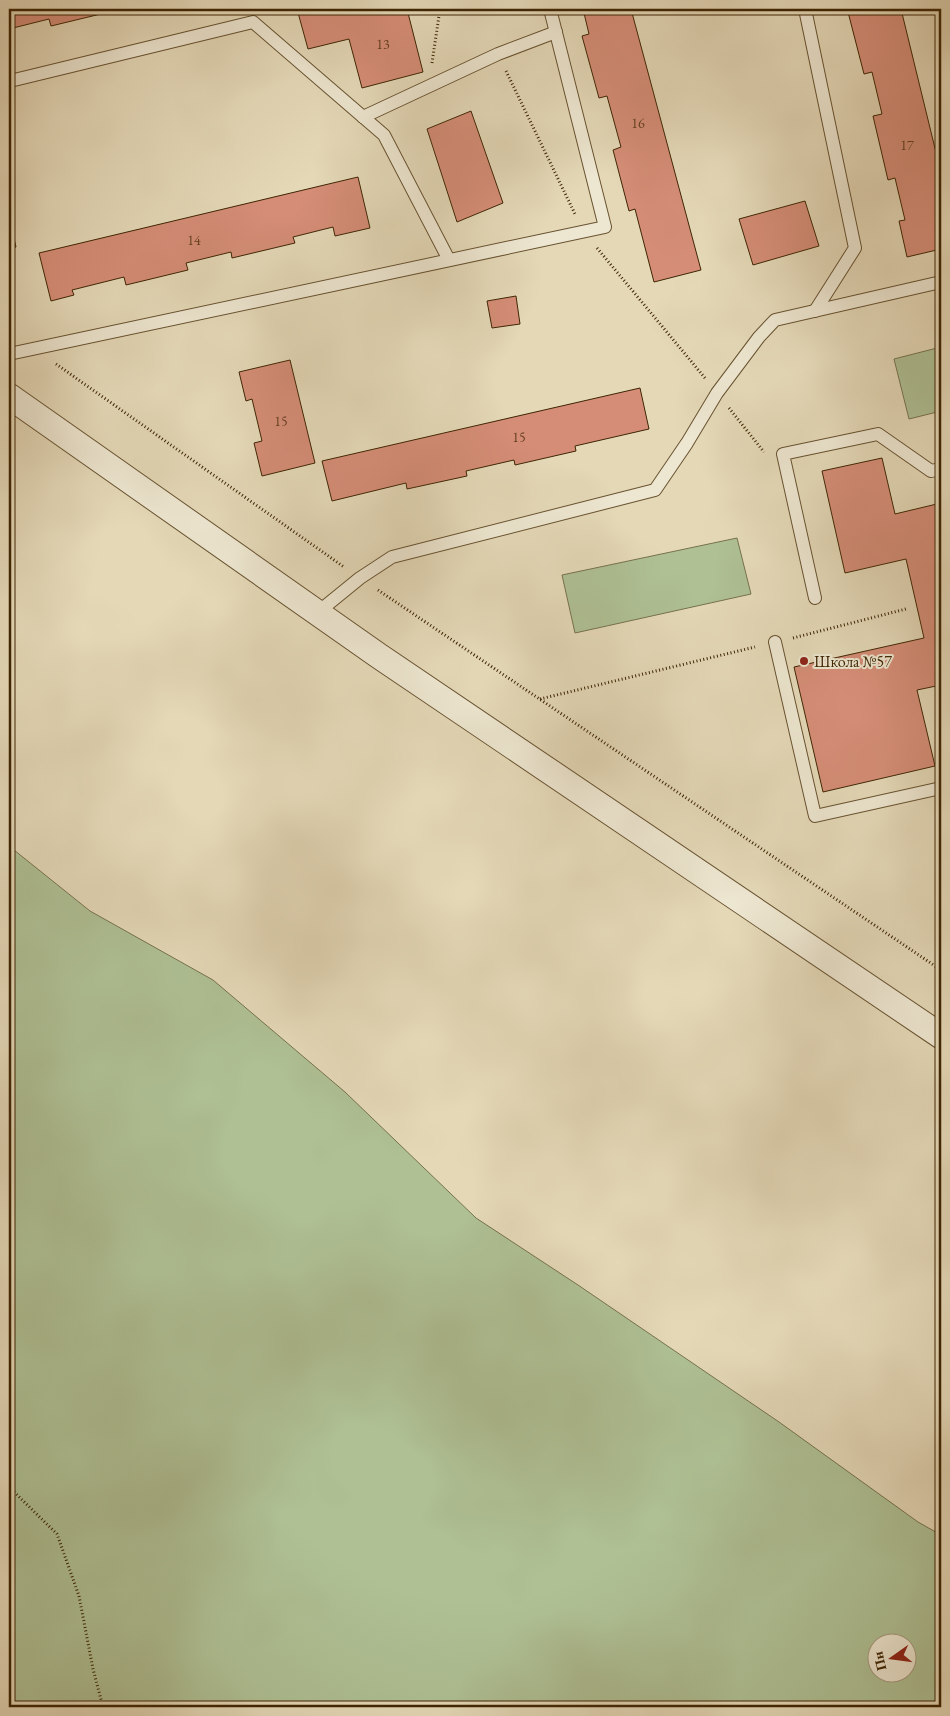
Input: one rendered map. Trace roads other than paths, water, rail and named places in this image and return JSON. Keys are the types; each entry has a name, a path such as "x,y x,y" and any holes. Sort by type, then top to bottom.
{"street":[{"path":"9,396 378,656 941,1036"}],"lane":[{"path":"9,354 606,227 550,9"},
{"path":"805,9 855,248 816,311"},
{"path":"10,81 253,22 384,135 449,260"},
{"path":"363,117 498,54 556,32"},
{"path":"317,613 360,578 392,557 655,490 687,443 717,393 759,337 775,320 941,282"},
{"path":"815,598 783,454 878,434 931,471 941,469"},
{"path":"776,642 815,816 941,788"}],"place":[{"name":"Школа №57","path":"804,661"}]}
